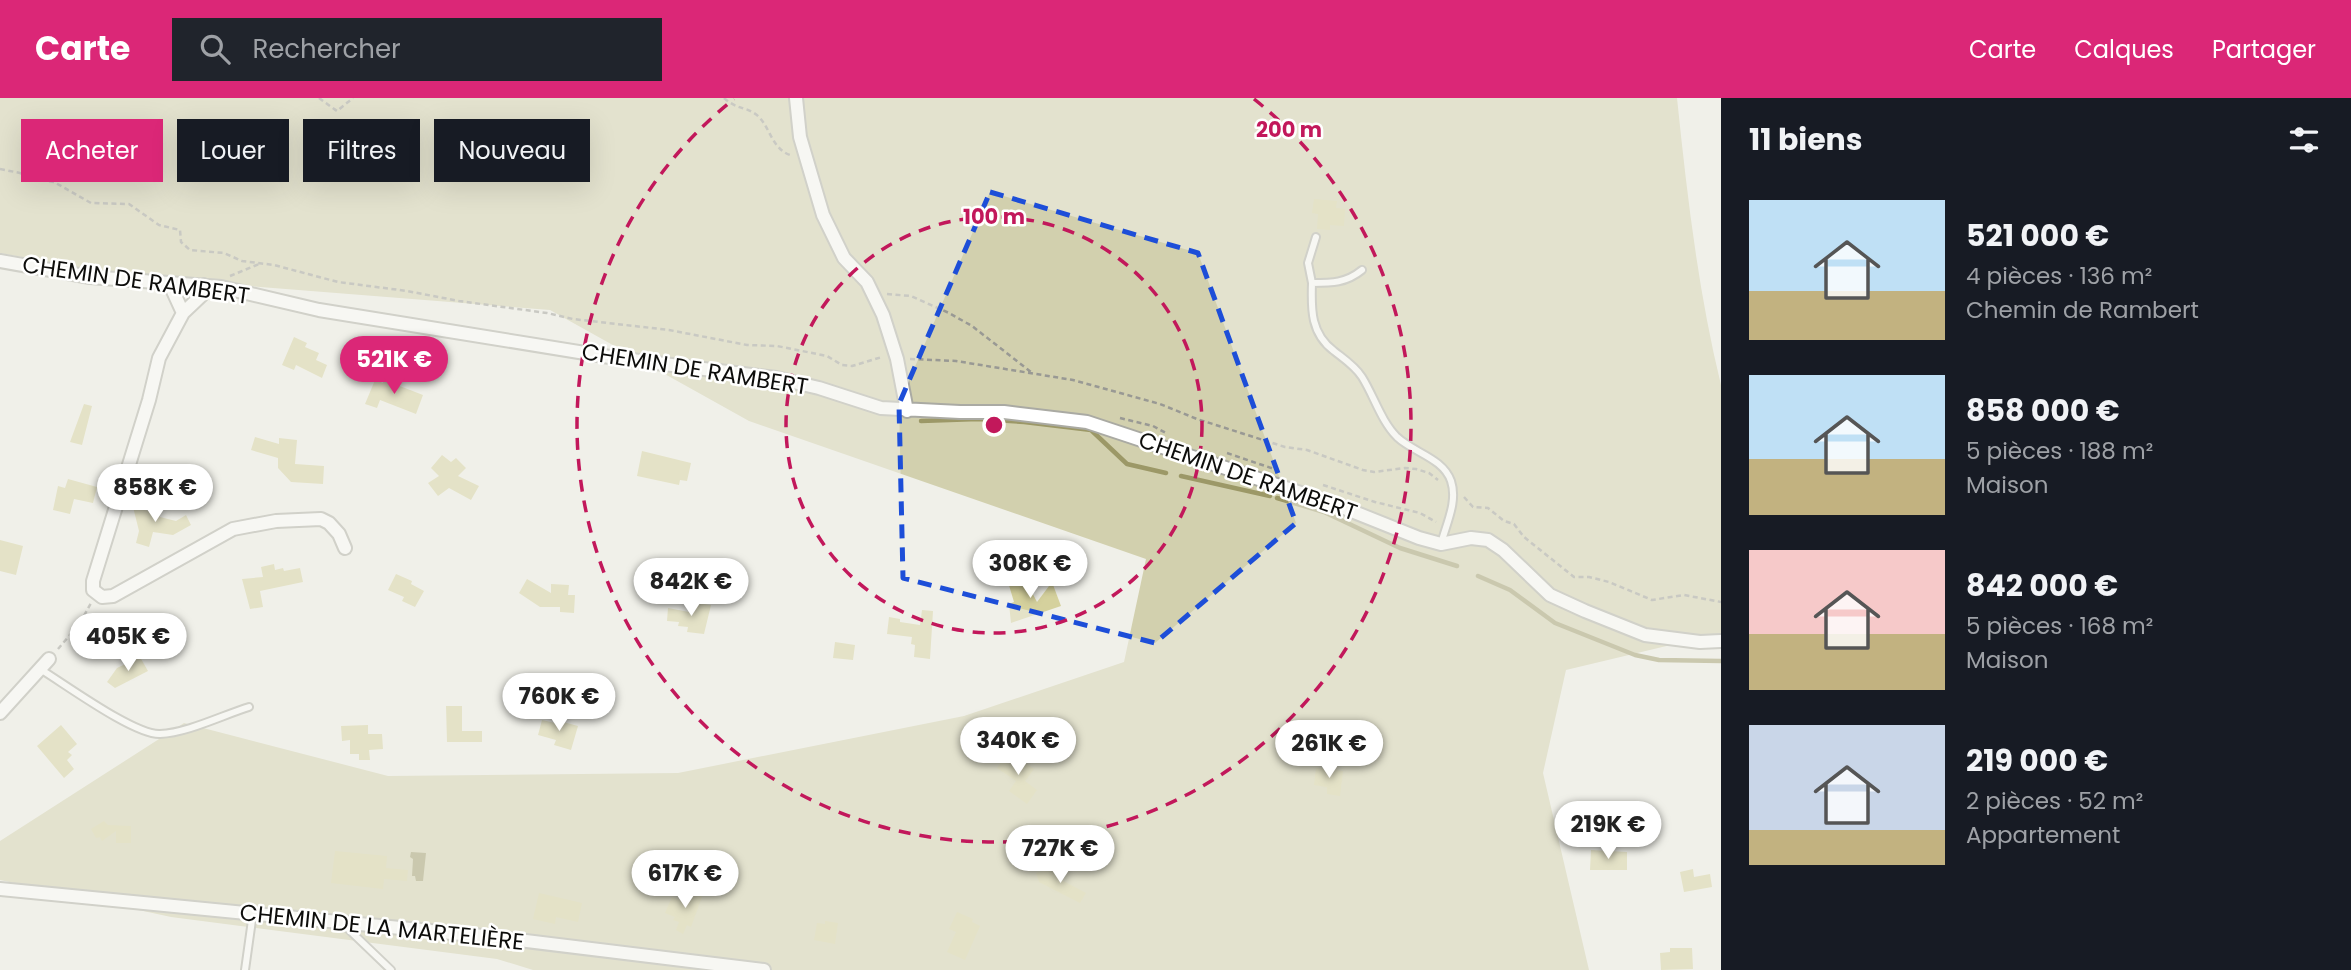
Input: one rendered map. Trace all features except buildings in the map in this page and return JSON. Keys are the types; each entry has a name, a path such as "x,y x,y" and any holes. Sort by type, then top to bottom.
{"street":[{"path":"796,98 800,137 823,215 844,258 867,282 883,315 897,359 907,411"},
{"name":"CHEMIN DE RAMBERT","path":"0,261 90,277 221,287 319,310 617,358 776,378 819,388 881,408 907,411 1004,412 1087,422 1321,499 1419,538 1441,544 1471,538 1488,540 1503,550 1550,594 1585,611 1645,635 1700,642 1721,641"},
{"path":"172,283 183,313"},
{"path":"204,285 202,295 183,313 159,358 135,449 93,581 93,590 96,594 113,596 233,529 276,521 321,519 330,523 345,548"},
{"path":"0,713 45,664"},
{"name":"CHEMIN DE LA MARTELIÈRE","path":"0,889 494,937 764,970"}],"lane":[{"path":"1315,237 1308,263 1312,283 1311,306 1319,335 1326,345 1361,375 1397,437 1444,469 1453,489 1452,509 1441,544"},
{"path":"1312,283 1350,280 1362,270"},
{"path":"45,664 124,722 158,734 178,731 249,707"},
{"path":"245,970 253,913"},
{"path":"341,922 391,970"}],"path":[{"path":"319,98 337,111 353,98"},
{"path":"724,98 735,107 755,114 781,152 807,160"},
{"path":"0,169 20,173 32,179 54,182 91,203 129,204 159,225 180,230 181,242 190,250 224,253 242,261 274,265 338,282 573,319 722,338 747,345 777,346 827,356 842,365 852,366 883,357 956,361 1073,380 1160,404 1197,419 1285,447 1307,450 1363,470 1374,472 1416,468 1453,489 1473,507 1488,508 1504,521 1514,524 1524,537 1574,577 1589,577 1609,582 1622,590 1652,600 1684,595 1721,602"},
{"path":"221,287 228,277 259,264"},
{"path":"873,293 911,296 949,313 972,326 1031,372"},
{"path":"45,664 80,623 96,594"}],"highlighted area":[{"path":"990,192 1198,253 1296,523 1155,643 903,578 899,404"}],"shaded area":[{"path":"0,98 1677,98 1700,278 1721,385 1721,633 1566,670 1543,773 1589,970 533,970 497,959 171,917 0,880 0,841 184,723 388,776 678,773 964,716 1124,662 1146,559 749,421 550,310 123,276 0,253"},
{"path":"411,852 426,853 423,881 416,881 415,876 412,876"}],"waterway":[{"path":"921,421 978,419 1091,430 1127,464 1166,473"},
{"path":"1181,476 1270,496"},
{"path":"1277,498 1324,512 1400,548 1457,566"},
{"path":"1478,576 1510,590 1555,623 1635,655 1659,660 1721,661"}]}
